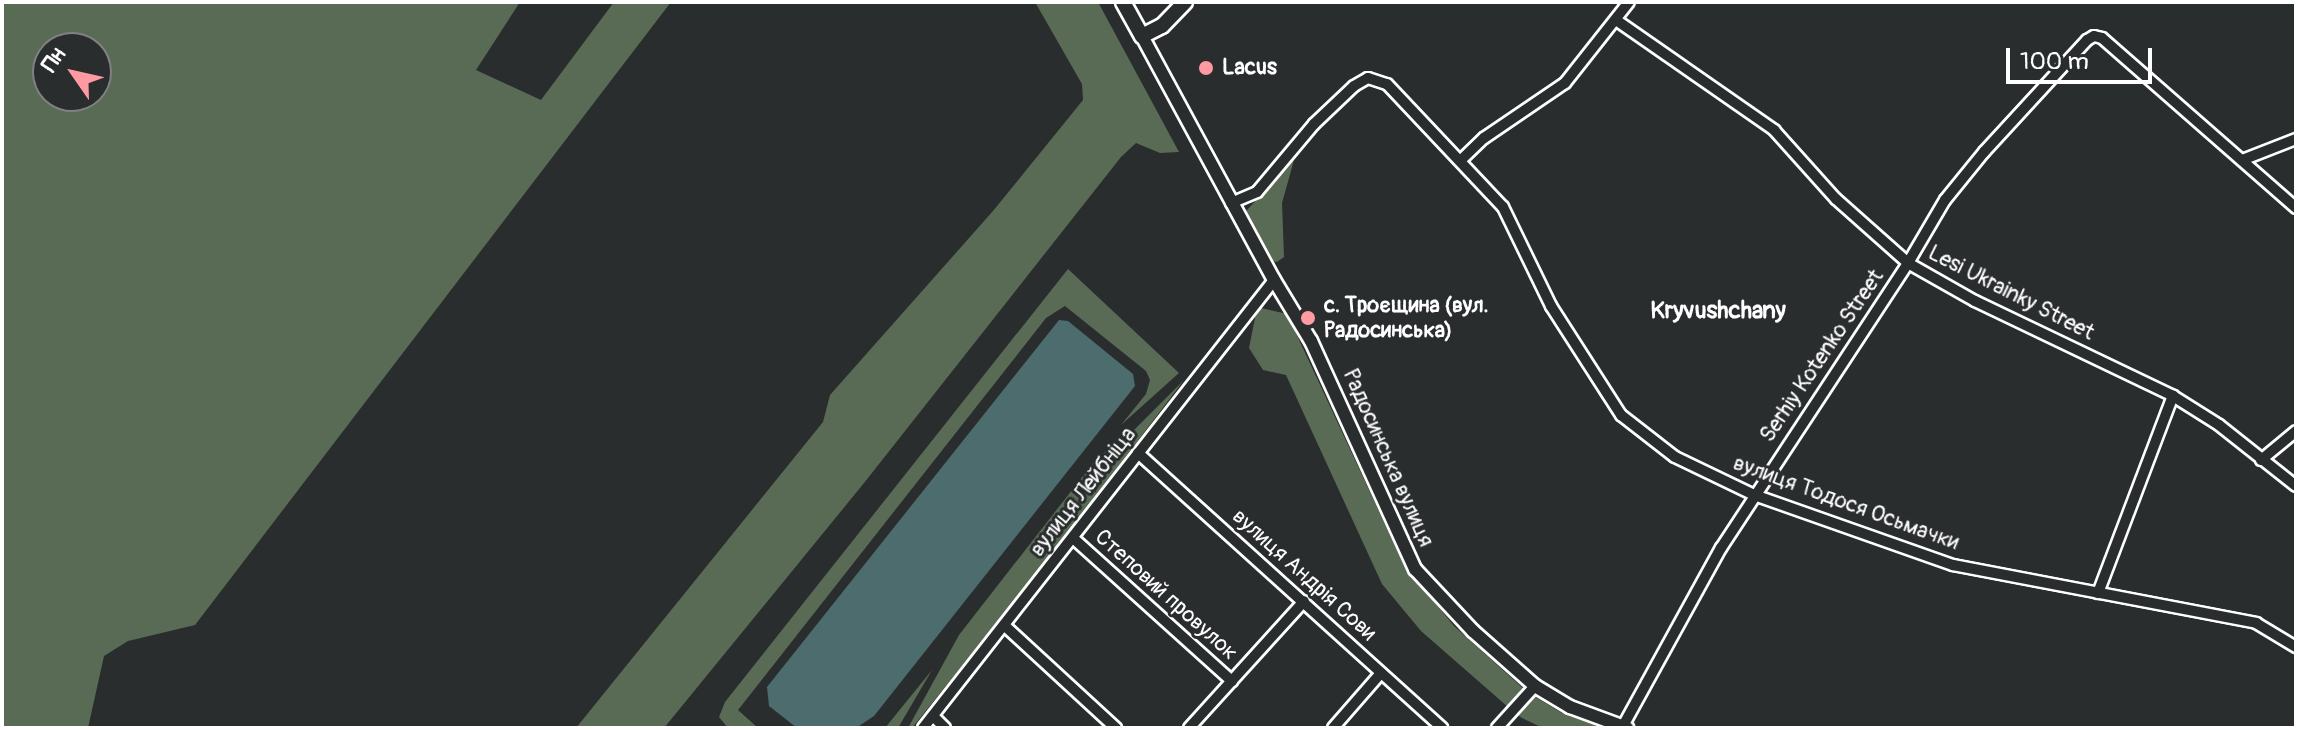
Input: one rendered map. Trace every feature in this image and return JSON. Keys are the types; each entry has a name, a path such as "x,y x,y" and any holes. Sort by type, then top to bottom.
{"main road":[{"name":"Радосинська вулиця","path":"1123,2 1142,36"},
{"path":"1142,36 1162,26 1185,2"}],"street":[{"path":"1461,160 1484,138 1565,83 1629,2"},
{"name":"Lesi Ukrainky Street","path":"1616,20 1774,130 1836,199 1908,263 1975,301 2173,396 2219,425 2296,486"},
{"name":"Радосинська вулиця","path":"1142,36 1231,203 1311,341 1415,569 1473,631 1535,686 1570,707 1625,727"},
{"name":"Serhiy Kotenko Street","path":"1625,727 1696,589 1754,495 1908,263 1945,200 1984,152 2094,36 2102,38 2242,160"},
{"name":"вулиця Тодося Осьмачки","path":"1231,203 1257,192 1332,104 1368,78 1387,84 1503,207 1551,306 1621,415 1675,457 1754,495 1953,565 2256,623 2296,647"},
{"path":"2296,139 2242,160 2296,208"},
{"name":"вулиця Лейбніца","path":"923,728 1274,280"},
{"path":"2098,593 2173,396"},
{"path":"2261,460 2296,431"},
{"name":"вулиця Андрія Сови","path":"1138,453 1442,728"},
{"name":"Степовий провулок","path":"1073,538 1232,681"},
{"path":"1189,728 1304,601"},
{"path":"1005,626 1116,728"},
{"path":"1333,728 1381,673"},
{"path":"1497,728 1535,686"},
{"path":"933,716 945,728"}],"green space":[{"path":"2,2 520,2 476,70 541,100 614,2 671,2 195,625 128,641 104,656 88,728 2,728"},
{"path":"1035,2 1098,2 1179,152 1160,153 1136,143 1121,157 864,483 664,728 576,728 823,422 830,395 993,211 1083,100 1082,84"},
{"path":"1294,160 1282,203 1284,257 1277,262 1270,261 1246,211"},
{"path":"1068,269 1179,373 1121,425 1146,394 1150,380 1146,371 1065,306 1046,318 738,710 758,728 728,728 719,717 725,702"},
{"path":"1261,308 1287,314 1404,565 1454,626 1525,690 1508,707 1421,631 1382,584 1286,375 1263,370 1249,348 1256,313"},
{"path":"1184,380 1044,564 912,728 908,728 959,635 1097,458 1135,429"},
{"path":"932,670 898,728 885,728"},
{"path":"1532,695 1562,713 1597,724 1592,728 1543,728 1516,714"}],"water":[{"path":"1059,320 1068,321 1133,374 1135,386 874,716 856,728 797,728 769,706 767,687"}],"place":[{"name":"Lacus","path":"1206,68"},
{"name":"с. Троєщина (вул. Радосинська)","path":"1308,318"}],"district":[{"name":"Kryvushchany","path":"1718,311"}]}
